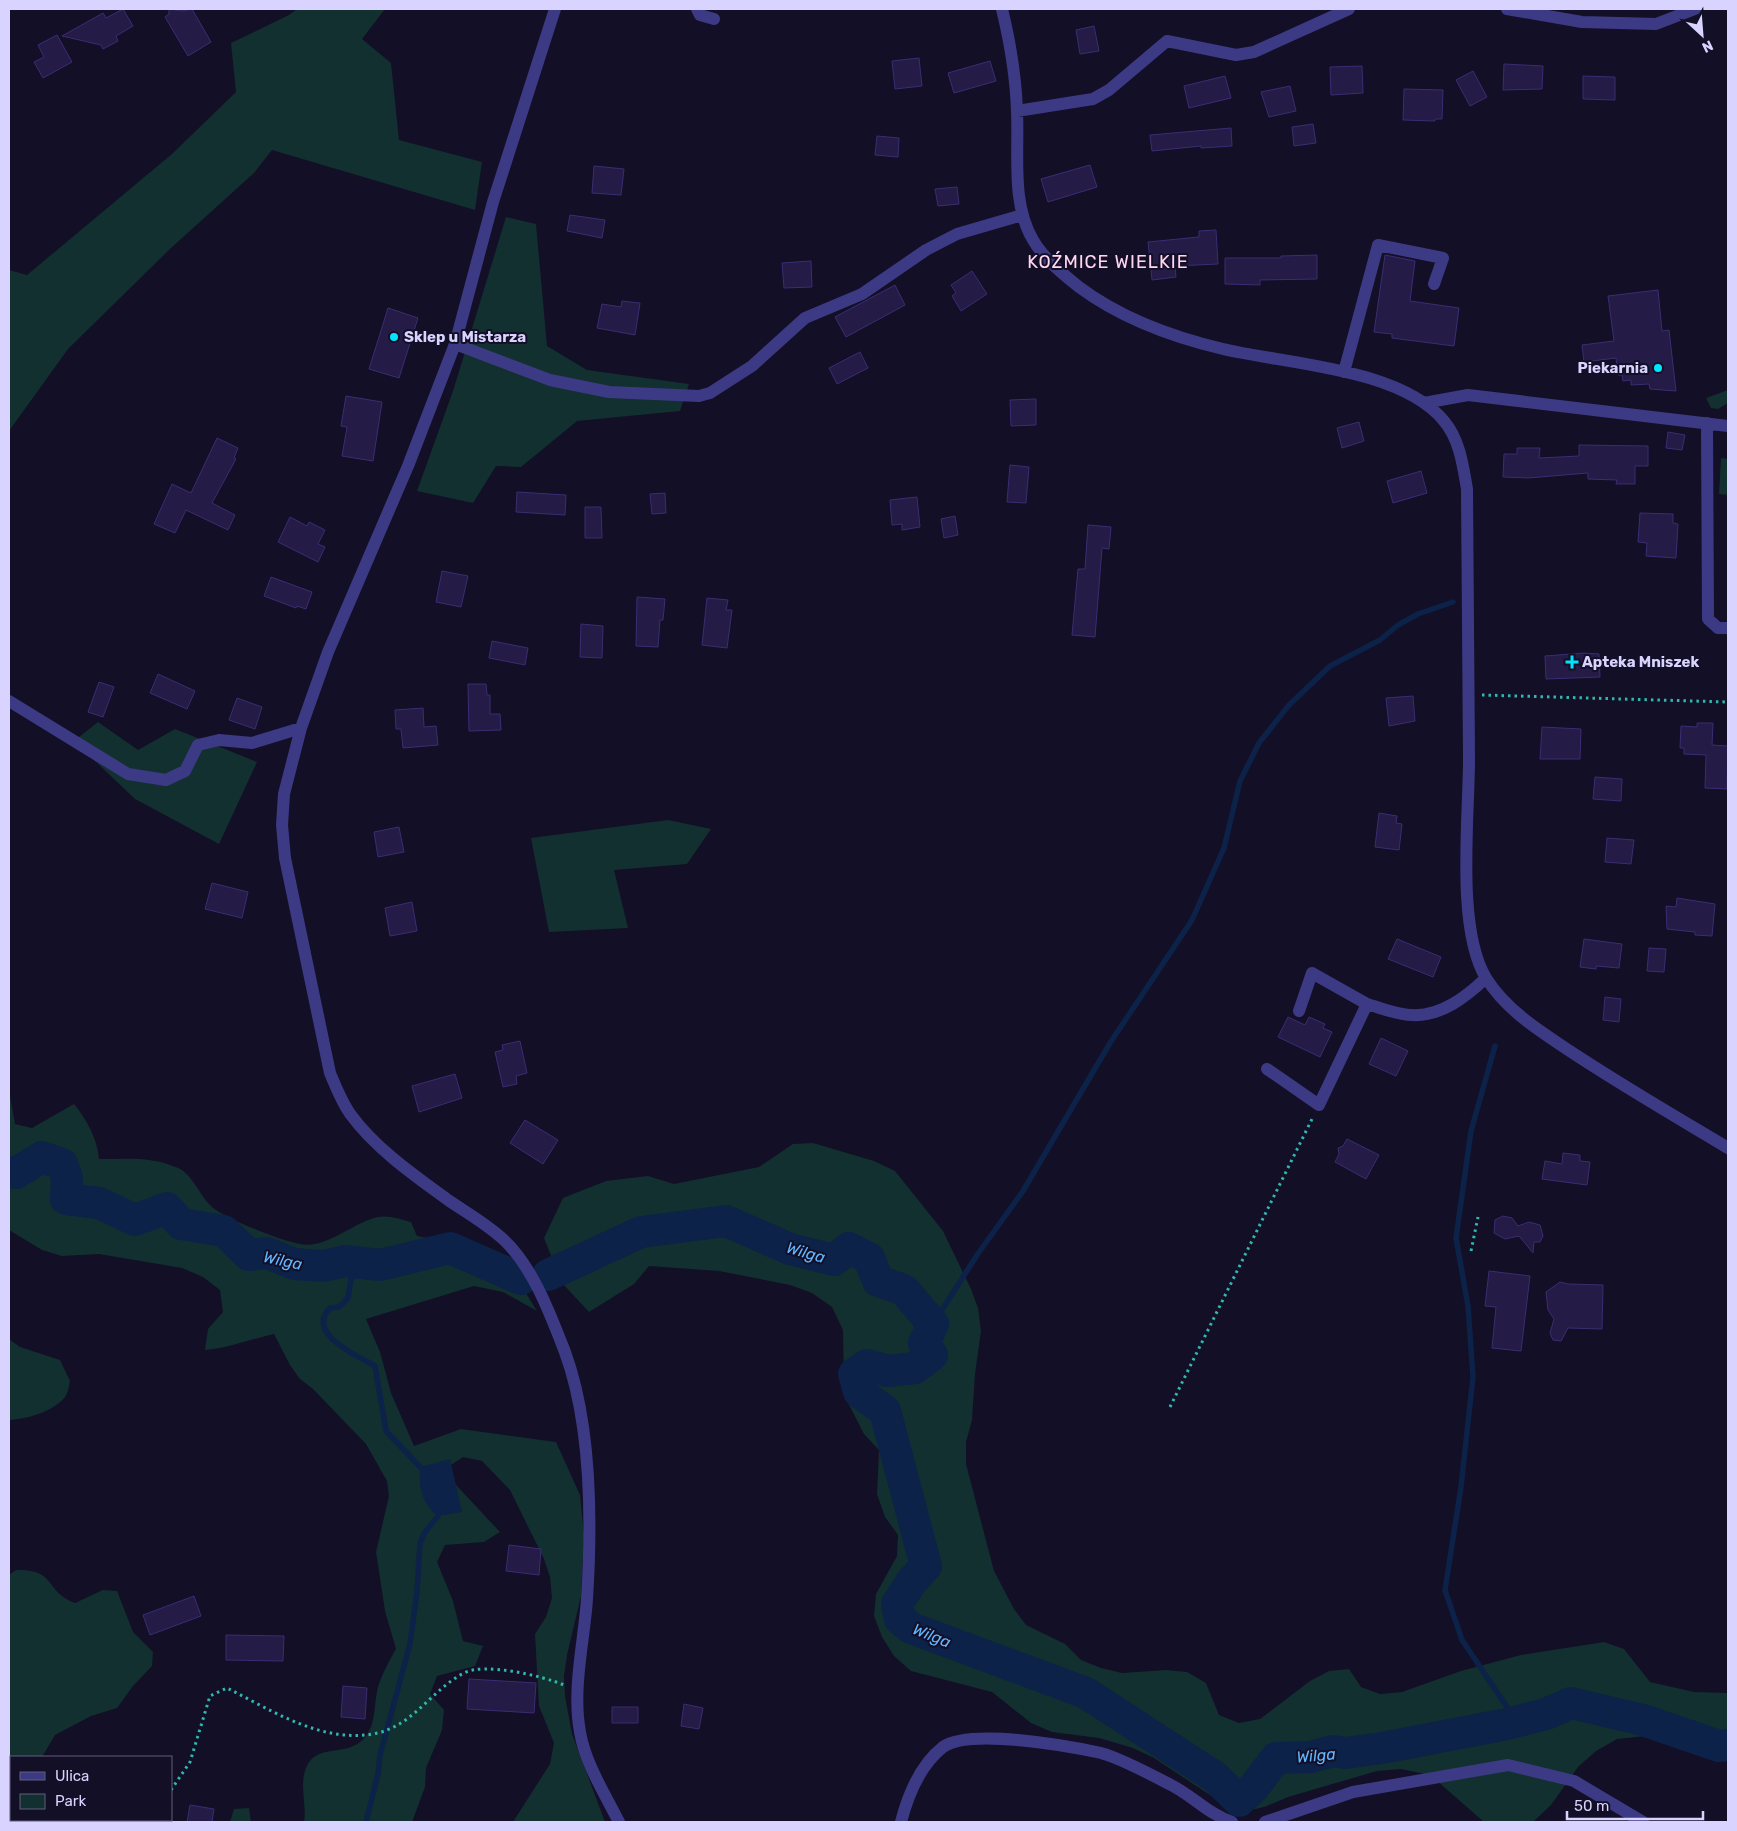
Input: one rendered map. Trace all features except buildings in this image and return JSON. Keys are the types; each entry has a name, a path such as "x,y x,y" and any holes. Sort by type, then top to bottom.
{"street":[{"path":"555,9 494,202 455,344 408,466 328,652 301,728 289,769 282,825 285,858 330,1073 351,1115 398,1161 505,1240 526,1268 546,1306 574,1383 581,1412 588,1490 587,1598 578,1691 580,1733 596,1774 619,1822"},
{"path":"697,9 700,15 714,19"},
{"path":"1002,9 1012,61 1017,111 1018,192 1022,215 1034,241 1048,259 1088,294 1121,313 1172,335 1225,350 1344,372 1404,392 1424,403 1444,420 1453,435 1462,458 1467,489 1468,695 1466,899 1472,941 1486,978 1507,1002 1534,1027 1629,1090 1728,1148"},
{"path":"1017,111 1093,99 1110,90 1168,41 1236,55 1254,52 1349,9"},
{"path":"1506,9 1582,22 1656,24 1695,9"},
{"path":"455,344 550,380 609,392 699,396 710,392 752,366 805,318 862,294 926,250 957,234 1022,215"},
{"path":"1344,372 1378,244 1443,258 1434,284"},
{"path":"1424,403 1468,395 1728,426"},
{"path":"1707,423 1708,619 1718,628 1728,628"},
{"path":"9,701 128,774 166,780 185,771 198,745 219,740 252,743 301,728"},
{"path":"1299,1011 1312,973 1367,1004 1412,1015 1437,1011 1467,995 1486,978"},
{"path":"1267,1070 1319,1105 1367,1004"},
{"path":"901,1822 912,1789 924,1768 944,1746 978,1738 1027,1741 1103,1754 1173,1786 1206,1810 1232,1822"},
{"path":"1265,1822 1353,1792 1508,1765 1574,1781 1644,1822"}],"path":[{"path":"1468,695 1728,702"},
{"path":"1170,1407 1319,1105"},
{"path":"1470,1251 1478,1217"},
{"path":"172,1789 190,1762 210,1696 227,1688 300,1724 336,1734 374,1734 404,1723 465,1672 499,1669 548,1678 578,1691"}],"green space":[{"path":"297,9 385,9 362,39 391,63 399,140 482,162 475,210 272,150 254,173 171,248 68,349 9,431 9,270 27,275 172,154 236,92 231,43 289,15"},
{"path":"506,217 536,224 547,346 587,370 689,384 680,411 577,421 521,467 496,466 473,503 417,491 453,391"},
{"path":"1728,390 1728,403 1718,409 1711,408 1706,398"},
{"path":"1721,458 1728,459 1728,495 1719,494"},
{"path":"98,722 138,750 175,729 257,762 219,844 135,799 74,741"},
{"path":"668,820 711,829 687,864 614,870 628,928 549,932 531,838"},
{"path":"9,1090 15,1124 32,1128 74,1104 91,1130 99,1159 149,1160 178,1168 191,1179 210,1205 227,1216 267,1234 291,1242 310,1245 330,1239 368,1220 378,1217 394,1218 411,1222 417,1236 433,1239 449,1236 480,1246 516,1277 537,1311 503,1292 474,1286 366,1319 380,1352 391,1393 414,1446 461,1429 556,1442 580,1495 584,1535 581,1596 567,1655 564,1676 565,1696 572,1734 605,1822 513,1822 550,1764 554,1743 539,1706 535,1634 546,1617 552,1598 550,1577 544,1559 510,1490 482,1461 463,1457 445,1469 457,1486 500,1532 484,1542 445,1545 437,1562 453,1601 463,1641 483,1646 475,1666 437,1676 430,1694 444,1710 442,1730 426,1768 425,1787 412,1822 304,1822 303,1781 306,1768 311,1760 318,1755 353,1746 368,1733 371,1728 378,1687 396,1649 385,1611 376,1552 389,1496 387,1481 366,1444 313,1389 299,1378 274,1334 205,1350 208,1329 223,1312 220,1290 203,1277 182,1268 99,1254 62,1256 42,1250 9,1230"},
{"path":"813,1143 874,1161 895,1171 943,1231 971,1289 978,1308 981,1331 975,1374 972,1420 966,1442 966,1464 994,1571 1014,1609 1026,1625 1065,1644 1081,1660 1101,1668 1122,1673 1166,1670 1187,1672 1206,1683 1219,1715 1239,1723 1260,1719 1310,1681 1329,1671 1349,1669 1361,1687 1380,1694 1402,1692 1461,1671 1521,1655 1604,1642 1624,1649 1650,1682 1694,1692 1728,1693 1728,1756 1681,1749 1664,1734 1617,1739 1596,1751 1578,1767 1551,1805 1534,1821 1484,1822 1436,1780 1425,1774 1401,1769 1377,1771 1288,1797 1256,1809 1222,1803 1154,1758 1133,1748 1099,1738 1052,1732 1031,1723 992,1692 911,1671 894,1656 882,1637 874,1616 876,1594 897,1556 898,1535 885,1517 877,1494 879,1450 864,1434 844,1395 843,1330 832,1307 812,1293 790,1285 719,1271 649,1266 634,1284 589,1312 562,1283 544,1238 563,1198 606,1181 648,1176 674,1184 759,1167 793,1144"},
{"path":"9,1339 20,1347 60,1360 70,1381 66,1395 54,1407 31,1416 9,1420"},
{"path":"16,1570 38,1573 45,1577 58,1593 75,1603 103,1590 117,1591 133,1632 153,1652 152,1666 133,1686 117,1708 91,1716 55,1735 43,1756 10,1756 10,1821 38,1822 9,1822 9,1575"},
{"path":"249,1808 251,1822 230,1822 234,1809"},
{"path":"126,1821 163,1821 163,1822"}],"water":[{"path":"450,1459 462,1512 438,1516 428,1506 422,1495 420,1467"}],"waterway":[{"path":"933,1324 977,1255 1023,1191 1110,1043 1192,920 1224,848 1240,781 1259,743 1289,705 1330,666 1380,640 1398,625 1418,614 1453,602"},
{"path":"1495,1046 1471,1131 1456,1238 1468,1306 1473,1377 1461,1487 1445,1590 1462,1640 1517,1722"},
{"name":"Wilga","path":"9,1172 16,1173 42,1157 62,1164 67,1178 66,1199 99,1203 135,1220 167,1208 181,1224 224,1231 249,1255 267,1253 294,1264 324,1266 345,1261 380,1265 450,1248 521,1279"},
{"name":"Wilga","path":"548,1275 641,1232 726,1221 790,1249 834,1260 849,1248 869,1258 878,1281 904,1290 933,1324 924,1343 932,1355 915,1368 888,1371 867,1365 854,1374 859,1392 885,1411 926,1566 912,1581 897,1604 900,1619 911,1628 1086,1693 1215,1777 1239,1801 1254,1787 1276,1758 1311,1757 1333,1751 1345,1753 1382,1748 1507,1724 1546,1714 1571,1703 1643,1720 1719,1746 1728,1745"},
{"path":"368,1265 351,1279 348,1298 339,1307 330,1308 324,1318 324,1327 337,1343 375,1366 386,1431 424,1471"},
{"path":"366,1822 378,1774 380,1755 410,1644 417,1592 420,1543 425,1532 438,1516 437,1509"}],"place":[{"name":"Sklep u Mistarza","path":"394,337"},
{"name":"Piekarnia","path":"1658,368"},
{"name":"Apteka Mniszek","path":"1572,662"}],"district":[{"name":"KOŹMICE WIELKIE","path":"1108,262"}]}
